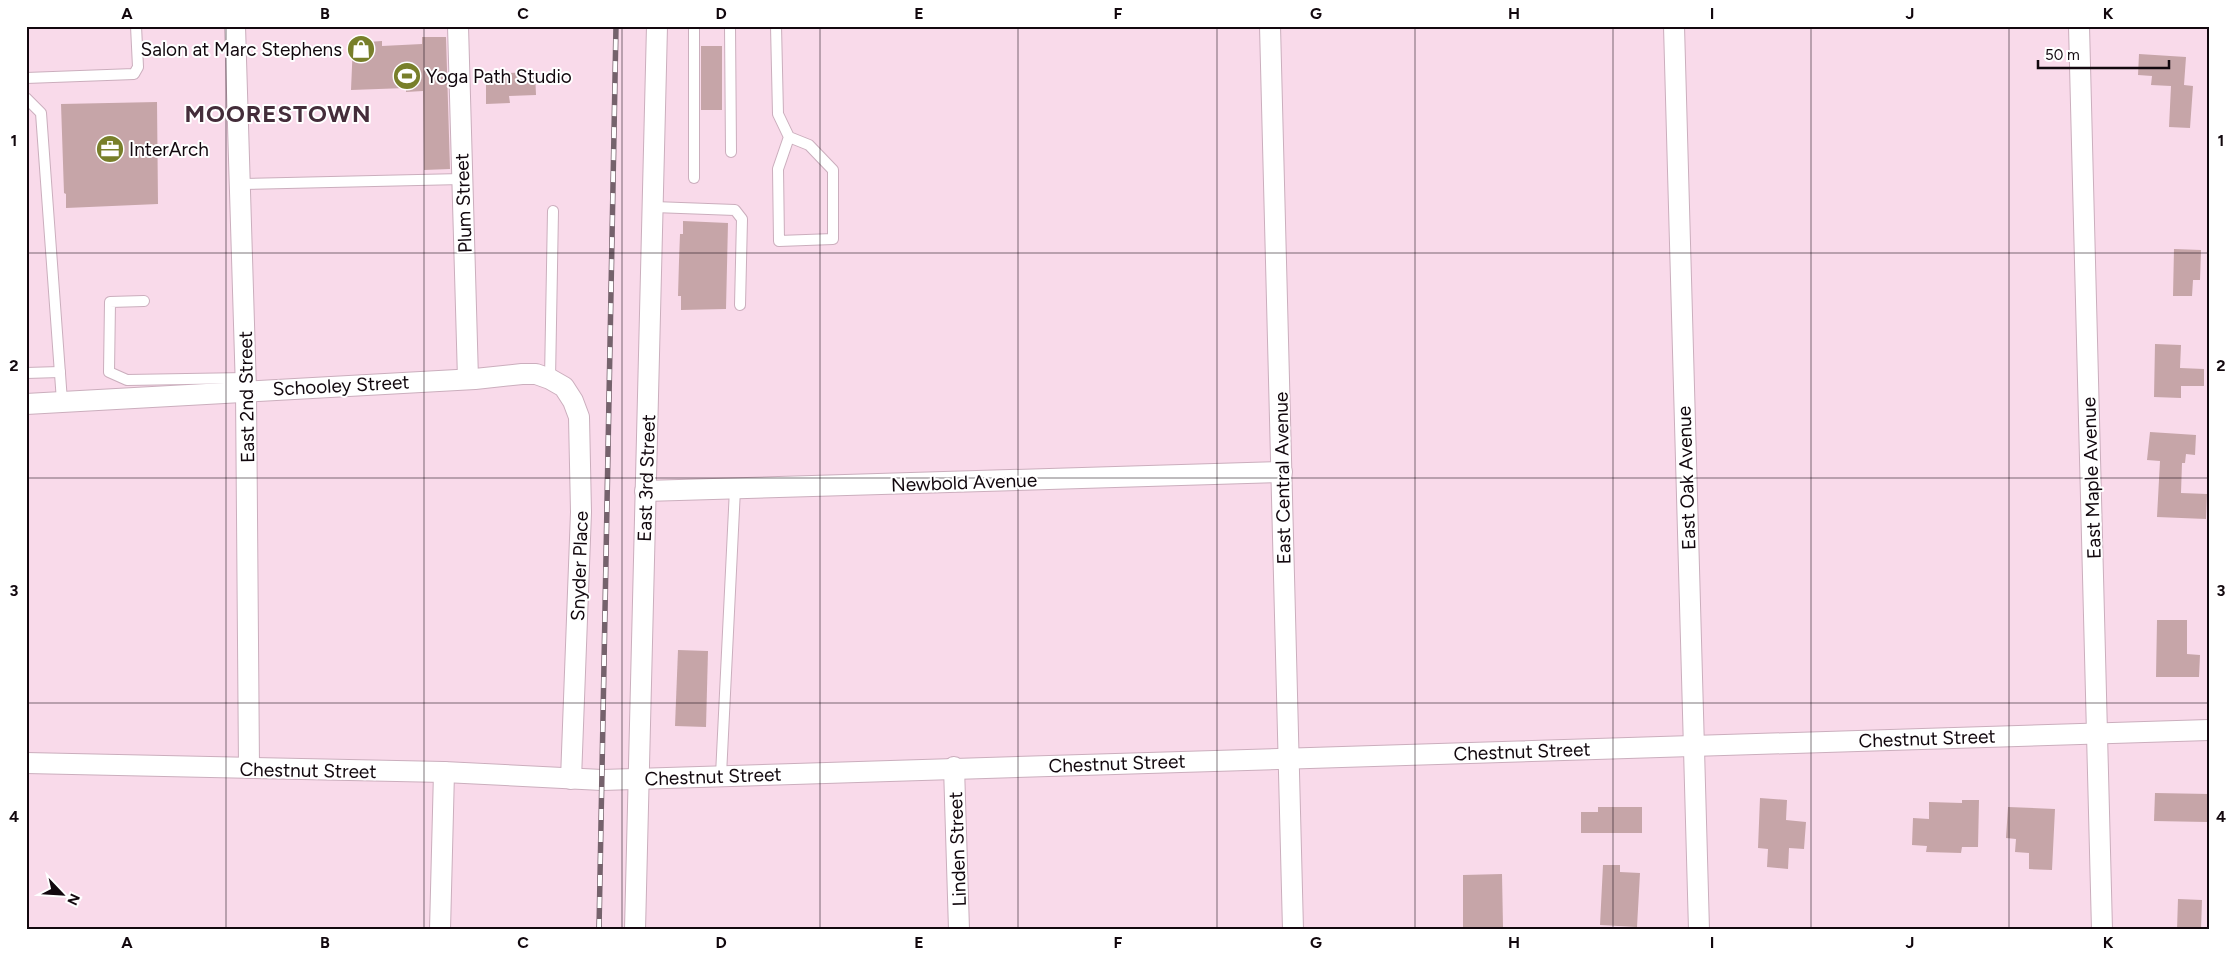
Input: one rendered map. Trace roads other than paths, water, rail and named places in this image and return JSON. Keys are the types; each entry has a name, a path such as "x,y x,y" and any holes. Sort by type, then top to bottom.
{"street":[{"name":"East 2nd Street","path":"234,26 246,384 249,768"},
{"name":"Plum Street","path":"458,26 468,379"},
{"name":"East 3rd Street","path":"635,930 657,26"},
{"name":"East Central Avenue","path":"1270,26 1293,930"},
{"name":"East Oak Avenue","path":"1674,26 1699,930"},
{"name":"East Maple Avenue","path":"2079,26 2102,930"},
{"name":"Schooley Street","path":"26,404 62,402 127,389 543,376"},
{"name":"Snyder Place","path":"543,376 564,387 573,401 579,417 581,441 581,503 571,779"},
{"name":"Newbold Avenue","path":"645,491 1282,472"},
{"name":"Chestnut Street","path":"26,763 444,772 571,779 639,778 2209,730"},
{"name":"Linden Street","path":"954,767 959,930"},
{"path":"440,930 444,772"}],"lane":[{"path":"26,78 134,74 138,67 136,26"},
{"path":"694,26 694,178"},
{"path":"730,26 731,152"},
{"path":"776,26 778,114 789,137 809,145 833,170 834,239 779,241 778,169 789,137"},
{"path":"26,98 41,113 62,402"},
{"path":"240,184 462,179"},
{"path":"654,207 735,210 742,219 740,304"},
{"path":"543,376 553,211"},
{"path":"127,389 109,372 110,302 144,301"},
{"path":"26,373 60,372"},
{"path":"721,775 735,489"}],"railway":[{"path":"599,930 616,26"}],"place":[{"name":"Salon at Marc Stephens","path":"361,49"},
{"name":"Yoga Path Studio","path":"407,76"},
{"name":"InterArch","path":"110,149"}],"district":[{"name":"MOORESTOWN","path":"278,114"}]}
